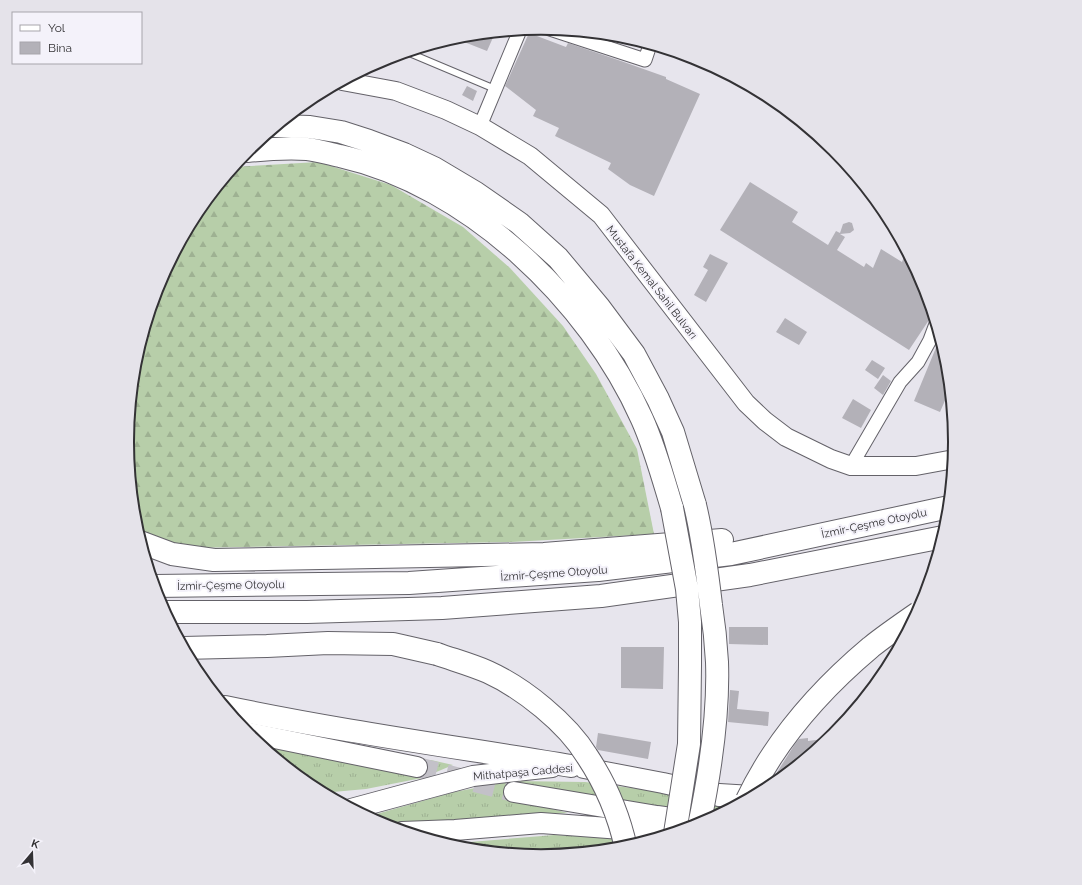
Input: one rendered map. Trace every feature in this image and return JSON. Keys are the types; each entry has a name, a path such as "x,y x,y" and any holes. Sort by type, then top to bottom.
{"highway":[{"path":"284,126 341,132 369,141 404,154 434,168 476,193 519,223 558,258 599,307 634,354 658,399 673,432 696,505 707,567 717,662 717,689 712,746 700,817"},
{"path":"257,150 284,149 308,150 361,161 392,172 423,187 472,216 507,243 544,278 580,318 614,367 642,418 660,464 672,508 687,589 690,622 688,744 676,827"},
{"name":"İzmir-Çeşme Otoyolu","path":"160,586 409,583 598,570 730,554 943,508"},
{"path":"146,544 172,554 214,560 544,554 832,532"},
{"path":"171,612 307,612 442,608 601,596 750,575 937,538"},
{"path":"751,791 755,782 774,753 804,714 835,680 871,647 907,620"},
{"path":"189,648 328,643 393,644 437,654 488,672 512,685 534,700 572,735 587,755 600,779 612,805 624,841"},
{"path":"233,709 274,718 572,766"},
{"path":"719,795 742,796"}],"main road":[{"name":"Mustafa Kemal Sahil Bulvarı","path":"351,83 396,91 446,110 480,126 530,156 601,215 746,403 764,421 786,437 830,459 851,466 916,466 948,460"},
{"path":"257,734 417,767"},
{"name":"Mithatpaşa Caddesi","path":"360,806 474,776 572,766 663,783 736,800"},
{"path":"514,792 657,816 693,820"},
{"path":"719,795 739,798"},
{"path":"421,831 541,823 660,832"},
{"path":"433,835 455,830"}],"street":[{"path":"480,126 518,36"},
{"path":"573,36 645,60 648,50"},
{"path":"851,466 900,382 918,362 933,331"}],"lane":[{"path":"416,55 495,89"}],"green space":[{"path":"318,162 391,185 463,227 510,268 563,326 596,374 637,449 654,534 512,542 185,548 144,533 134,469 134,416 141,363 147,337 165,287 188,239 218,194 242,166"},
{"path":"270,747 403,773 431,760 453,765 422,778 366,789 332,792 293,766"},
{"path":"512,781 585,782 663,792 726,805 705,815 521,788 505,797 568,813 472,819 403,826 375,814 454,792"},
{"path":"554,835 630,840 594,847 541,850 488,847 464,842"}],"building":[{"path":"528,35 535,35 566,47 568,43 666,77 666,79 700,94 654,196 630,185 608,169 611,163 555,136 559,128 533,116 536,110 505,86"},
{"path":"493,38 487,51 465,42"},
{"path":"467,86 477,91 473,101 462,95"},
{"path":"750,182 798,212 792,222 828,245 836,231 840,233 843,224 849,222 852,223 854,230 850,233 840,234 845,237 837,250 864,267 866,263 873,268 881,249 902,262 904,257 929,319 909,350 720,230"},
{"path":"710,254 728,263 706,302 694,295 708,270 703,267"},
{"path":"785,318 807,332 799,345 776,332"},
{"path":"937,345 946,398 940,412 914,401"},
{"path":"872,360 885,368 878,379 865,370"},
{"path":"883,375 891,381 883,395 874,388"},
{"path":"853,399 871,410 861,428 842,418"},
{"path":"729,627 768,627 768,645 729,644"},
{"path":"621,647 664,647 663,689 621,688"},
{"path":"730,690 739,691 737,709 769,712 768,726 728,722"},
{"path":"598,733 651,742 648,759 598,750 596,747"},
{"path":"808,738 808,741 820,739 789,766 775,776 795,744 799,739"}],"tunnel":[{"path":"417,767 514,792"}]}
